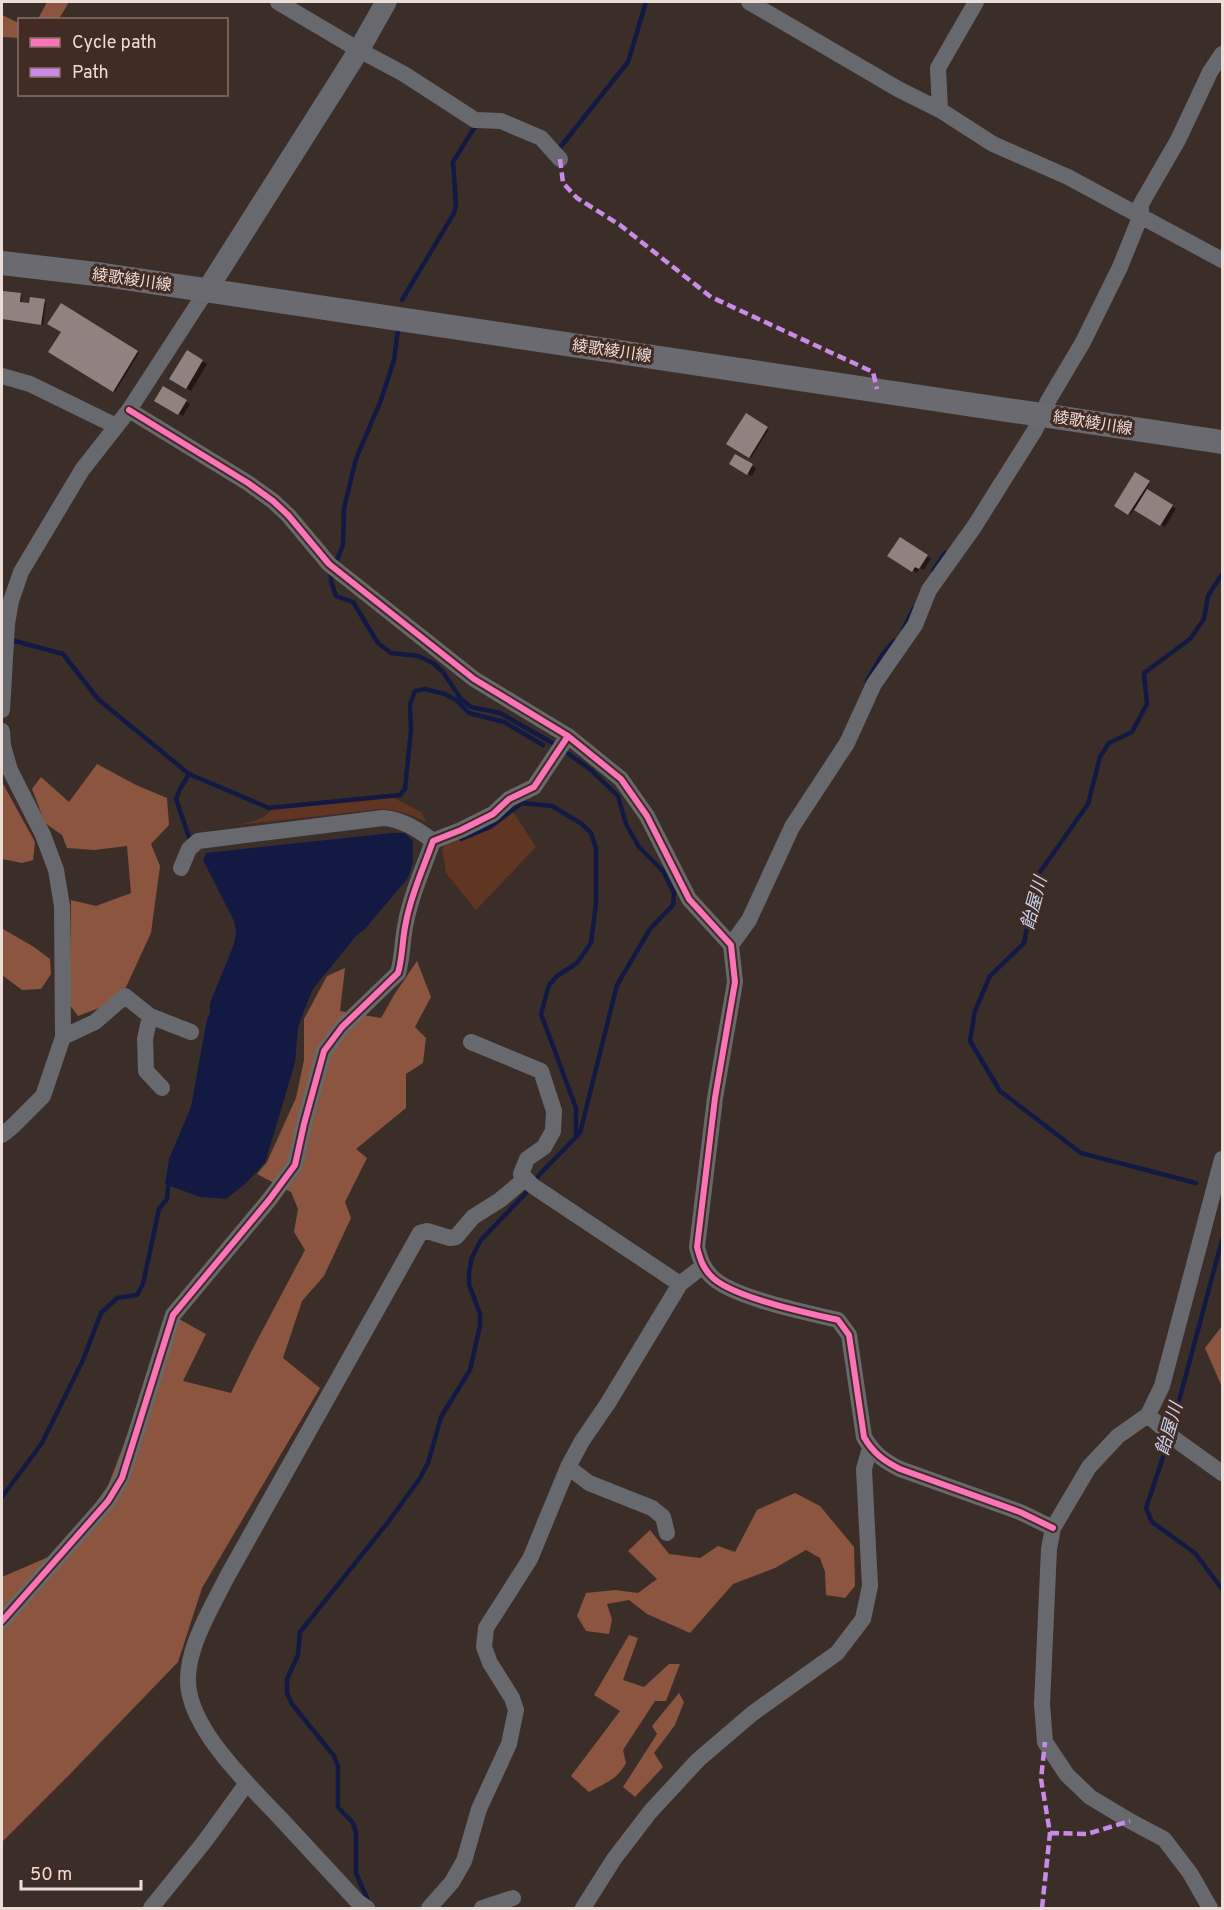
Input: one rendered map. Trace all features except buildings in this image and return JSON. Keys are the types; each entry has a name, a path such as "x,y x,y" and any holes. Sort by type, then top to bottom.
{"main road":[{"name":"綾歌綾川線","path":"2,263 207,290 1222,442"}],"street":[{"path":"278,2 359,51 404,74 475,120 501,121 541,138 556,154"},
{"path":"2,710 9,584 21,572 82,470 129,410 207,290 359,51 386,2"},
{"path":"749,2 898,89 940,110 993,144 1068,177 1141,214 1222,260"},
{"path":"940,110 938,68 976,2"},
{"path":"731,945 749,920 792,827 847,742 874,684 915,625 929,590 974,527 1035,430 1083,342 1120,267 1141,214 1140,204 1178,140 1210,72 1222,54"},
{"path":"2,376 30,384 116,426"},
{"path":"129,410 248,483 273,501 288,515 333,568 474,679 563,744 621,779 647,816 689,899 731,945 735,982 715,1098 697,1247 703,1266 713,1279 751,1298 838,1320 844,1326 849,1335 864,1437 870,1448 883,1461 900,1470 1020,1512 1053,1528"},
{"path":"2,731 3,746 10,770 44,835 56,870 62,906 63,1036 43,1096 2,1135"},
{"path":"2,1621 108,1501 122,1478 173,1315 269,1200 295,1165 324,1051 342,1027 398,973 402,961 405,923 433,841 493,814 509,799 534,787 563,744"},
{"path":"182,868 189,849 198,841 383,818 391,818 416,829 433,841"},
{"path":"63,1036 95,1022 125,996 150,1016 191,1032"},
{"path":"150,1016 145,1040 146,1071 162,1088"},
{"path":"471,1042 541,1071 554,1111 553,1131 544,1147 527,1159 521,1174 530,1183 680,1284"},
{"path":"1154,1420 1222,1159"},
{"path":"367,1908 357,1901 248,1783 197,1716 189,1690 193,1649 228,1575 420,1233 428,1231 450,1238 456,1237 473,1217 530,1183"},
{"path":"428,1908 452,1882 464,1861 479,1809 509,1744 516,1710 512,1698 490,1664 483,1647 486,1628 530,1559 568,1467 582,1441 680,1284 703,1266"},
{"path":"1154,1420 1176,1440 1222,1473"},
{"path":"1154,1420 1118,1436 1089,1467 1053,1528 1049,1549 1044,1633 1042,1704 1045,1742 1067,1775 1090,1797 1164,1839 1190,1873 1210,1908"},
{"path":"583,1908 614,1859 650,1812 698,1760 753,1713 837,1653 863,1619 870,1586 864,1469 870,1448"},
{"path":"568,1467 589,1483 652,1508 663,1517 668,1533"},
{"path":"151,1908 248,1783"},
{"path":"482,1908 513,1898"}],"shaded area":[{"path":"47,2 69,2 60,18 39,18"},
{"path":"2,15 18,23 18,38 2,37"},
{"path":"97,764 136,785 167,798 169,825 151,844 160,866 151,933 126,987 102,1007 78,1016 69,1004 71,900 96,906 131,893 127,846 94,850 67,848 62,835 45,823 32,789 41,777 69,802"},
{"path":"2,782 35,842 33,860 22,863 2,859"},
{"path":"392,797 421,812 426,822 405,813 382,809 210,828 252,822 260,819 272,809"},
{"path":"510,807 536,847 476,910 446,873 442,848 451,839 491,825"},
{"path":"2,926 3,929 50,959 51,974 41,989 22,990 2,975"},
{"path":"417,961 431,997 415,1027 426,1038 423,1063 406,1074 406,1108 356,1149 367,1158 345,1202 351,1218 324,1276 302,1301 283,1358 320,1388 202,1588 178,1662 2,1842 2,1577 60,1552 108,1486 147,1383 179,1319 206,1334 183,1381 231,1393 305,1250 294,1232 298,1209 291,1192 257,1174 267,1162 296,1098 304,1060 304,1019 327,976 345,968 340,1011 381,1018"},
{"path":"1222,1326 1222,1387 1205,1348"},
{"path":"795,1493 820,1506 854,1547 855,1586 845,1598 826,1595 825,1572 820,1558 806,1550 775,1568 733,1584 690,1633 647,1614 629,1600 607,1604 612,1619 609,1634 586,1631 577,1616 586,1593 615,1590 638,1593 657,1579 628,1551 650,1530 669,1554 700,1558 718,1546 735,1552 757,1510"},
{"path":"629,1635 638,1638 623,1680 644,1687 669,1664 680,1664 666,1701 655,1701 623,1750 626,1763 623,1769 610,1780 589,1792 571,1776 620,1711 594,1695"},
{"path":"679,1693 684,1702 675,1725 654,1753 663,1767 635,1797 623,1787 657,1734 652,1726"}],"water":[{"path":"405,833 413,841 413,863 408,878 313,989 298,1028 295,1063 265,1163 245,1184 226,1199 200,1197 165,1184 169,1159 191,1107 210,1003 234,944 236,933 234,921 203,860 206,853"}],"waterway":[{"path":"558,150 628,62 646,2"},
{"path":"402,300 454,213 456,205 453,162 474,128 479,125"},
{"path":"335,565 343,545 344,508 356,459 381,400 394,360 398,330"},
{"path":"933,571 945,553"},
{"path":"331,572 331,581 336,596 353,602 378,643 391,653 418,656 433,663 443,672 461,699 471,707 500,713 556,745"},
{"name":"飴屋川","path":"1196,1183 1081,1153 1000,1091 970,1041 975,1011 990,976 1024,943 1038,875 1088,804 1100,757 1109,743 1132,732 1147,704 1144,673 1190,639 1204,619 1208,596 1222,574"},
{"path":"903,630 914,608"},
{"path":"15,641 63,654 98,699 189,774 269,808 400,795 405,789 411,730 410,704 415,691 425,689 445,694 456,700 469,713 504,722 543,745"},
{"path":"867,681 882,655 894,641"},
{"path":"369,1903 356,1873 356,1833 353,1823 338,1807 338,1766 334,1756 292,1704 287,1693 287,1679 298,1655 300,1632 389,1521 428,1463 441,1417 470,1370 480,1326 480,1314 469,1284 472,1257 481,1240 580,1133 617,985 650,929 673,905 674,893 663,871 639,847 626,824 618,796 591,770 563,750"},
{"path":"189,774 176,799 189,837"},
{"path":"461,839 490,827 522,803 552,806 582,824 591,833 596,848 596,903 591,943 577,963 557,976 549,985 541,1014 576,1108 576,1137"},
{"path":"2,1497 42,1443 83,1360 101,1313 117,1298 137,1295 143,1284 159,1209 167,1199 168,1187 172,1182"},
{"name":"飴屋川","path":"1171,1431 1222,1240"},
{"name":"飴屋川","path":"1169,1439 1146,1508 1152,1522 1195,1553 1222,1589"}],"marked path":[{"path":"560,159 563,183 577,198 620,225 711,297 873,372 877,389"},
{"path":"1042,1908 1050,1833 1041,1779 1045,1742"},
{"path":"1050,1833 1087,1834 1130,1821"}],"cycle path":[{"path":"129,410 248,483 273,501 288,515 329,564 474,679 568,736 621,779 647,816 689,899 731,945 735,982 715,1098 697,1247 704,1266 711,1276 735,1291 790,1309 838,1320 849,1335 864,1437 871,1448 884,1460 900,1469 1020,1512 1053,1528"},
{"path":"2,1621 108,1501 122,1478 173,1315 269,1200 295,1165 324,1051 342,1027 398,973 408,912 433,841 493,814 509,799 534,787 568,736"}]}
